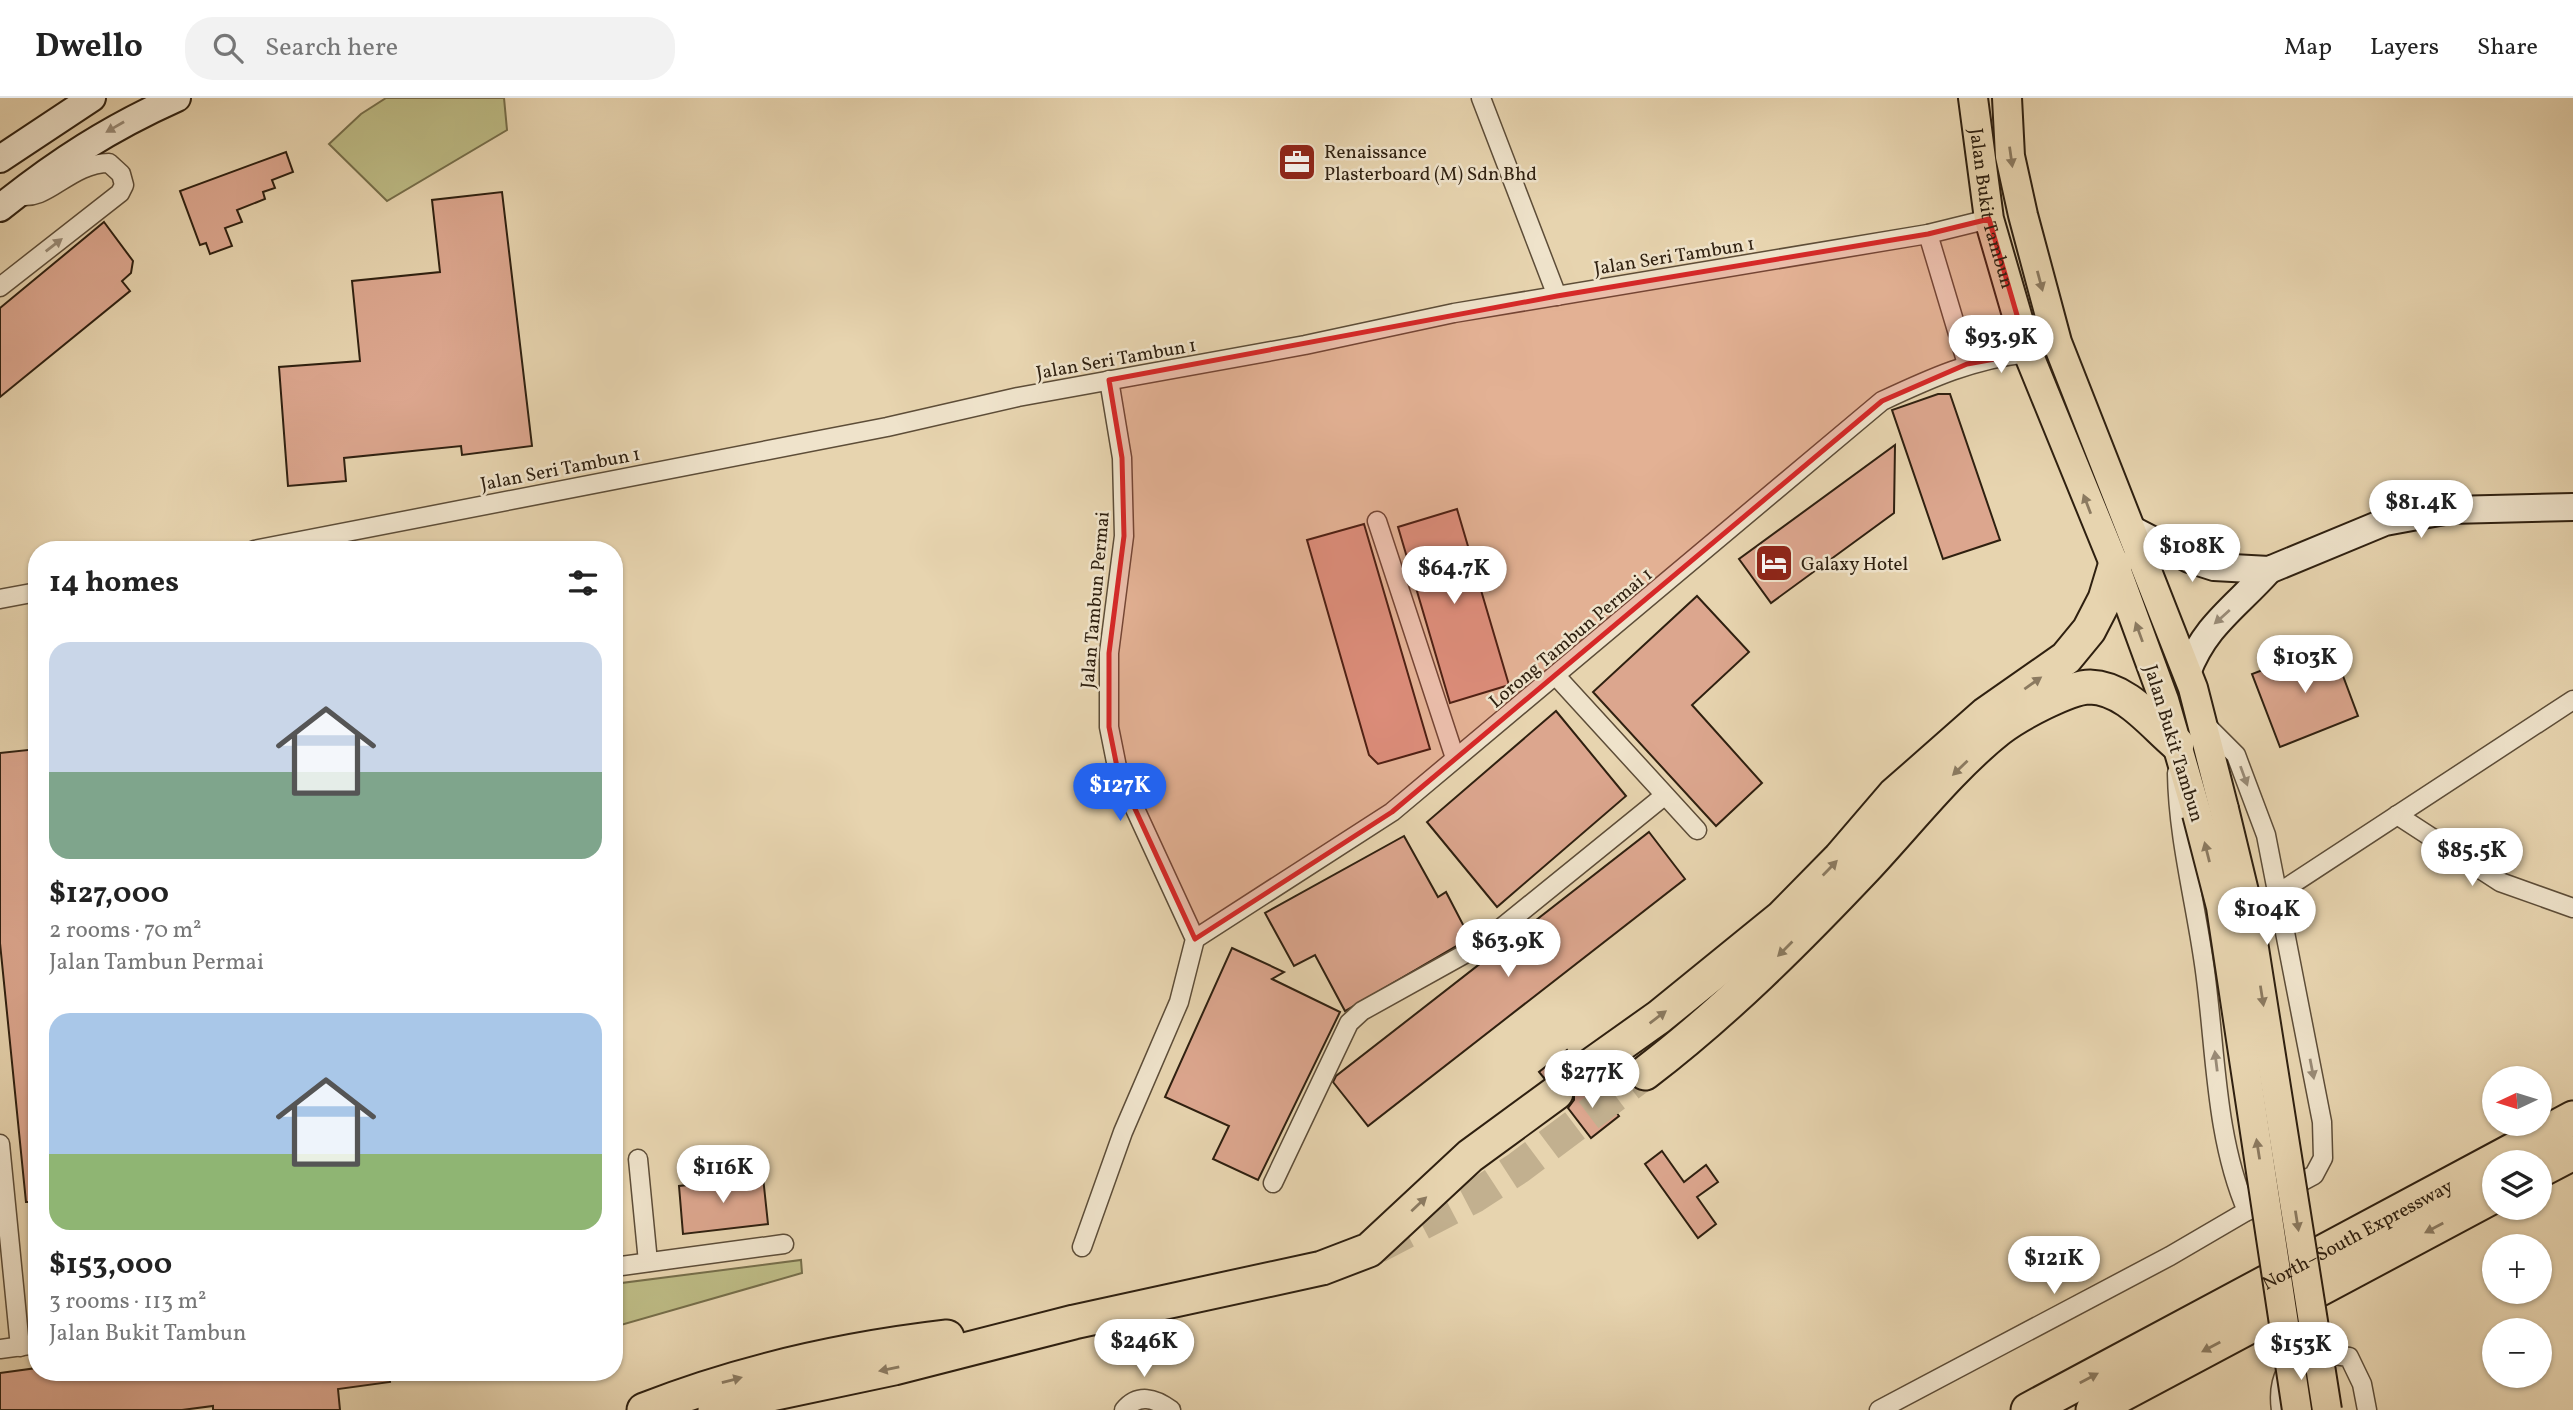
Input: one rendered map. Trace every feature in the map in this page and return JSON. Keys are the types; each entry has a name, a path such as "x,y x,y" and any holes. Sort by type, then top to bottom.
{"highway":[{"path":"1583,1071 1687,995 1782,917 1840,858 1894,795 1986,714 2066,658 2089,631 2105,599 2115,566"},
{"path":"1645,1073 1696,1034 1752,982 1927,800 2000,729 2076,688 2092,687 2106,690 2129,701 2177,744"},
{"path":"715,1410 771,1394 894,1368 1074,1322 1322,1268 1369,1250 1470,1156 1556,1093"},
{"name":"North–South Expressway","path":"2028,1410 2573,1118"},
{"path":"2552,1164 2573,1153"},
{"name":"North–South Expressway","path":"2093,1410 2482,1202"},
{"path":"644,1410 700,1388 893,1343 1074,1322"}],"main road":[{"path":"0,159 92,98"},
{"path":"8,201 63,159 120,123 177,98"},
{"name":"Jalan Bukit Tambun","path":"1973,98 1989,219 2028,353 2115,566 2177,744 2211,811 2247,904 2327,1410"},
{"name":"Jalan Bukit Tambun","path":"2007,98 2010,156 2057,342 2092,438 2133,530 2188,673 2204,723 2221,907 2297,1410"},
{"path":"2188,673 2197,647 2209,629 2269,570 2385,522 2454,510 2573,507"},
{"path":"2133,530 2189,559 2214,567 2269,570"}],"street":[{"path":"1481,98 1557,296"},
{"path":"0,287 120,193 124,185 121,174 110,163 91,163 70,173 40,194 8,201"},
{"name":"Jalan Seri Tambun 1","path":"300,541 887,427 1018,397 1557,296 1928,234 1989,219"},
{"path":"1928,234 1966,364"},
{"name":"Lorong Tambun Permai 1","path":"1195,939 1392,812 1557,677 1882,401 1966,364 1989,357 2028,353"},
{"name":"Jalan Tambun Permai","path":"1109,380 1122,458 1124,536 1109,653 1108,727 1118,772 1195,939"},
{"path":"1377,521 1455,758"},
{"path":"0,599 28,594"},
{"path":"1557,677 1697,830"},
{"path":"2277,894 2573,699"},
{"path":"1879,1410 2170,1256 2314,1175 2323,1158 2322,1122 2266,835 2236,755 2204,723"},
{"path":"2177,744 2178,812 2204,963 2230,1167 2247,1211"},
{"path":"1273,1183 1349,1023 1362,1011 1479,946 1664,796"},
{"path":"2397,815 2500,882 2573,908"},
{"path":"1082,1247 1124,1132 1180,1002 1195,939"},
{"path":"0,1144 28,1339"},
{"path":"638,1159 648,1262"},
{"path":"623,1266 784,1244"},
{"path":"0,1349 28,1346"},
{"path":"2281,1410 2278,1391 2283,1374 2293,1358 2319,1353 2348,1357 2362,1384 2367,1410"},
{"path":"1124,1410 1132,1401 1144,1398 1160,1402 1171,1410"}],"highlighted area":[{"path":"1989,219 2028,353 1967,364 1882,401 1392,812 1195,939 1118,772 1109,727 1109,653 1124,536 1122,458 1109,380 1557,296 1928,234"}],"shaded area":[{"path":"386,98 504,98 507,130 387,201 329,144 361,114"},
{"path":"801,1260 802,1273 623,1324 623,1283"}],"building":[{"path":"286,152 293,172 272,180 275,188 263,192 265,199 237,210 242,222 225,228 232,246 210,254 206,243 200,245 180,191"},
{"path":"502,192 532,446 462,455 461,446 344,458 346,481 288,486 279,367 360,361 352,281 440,272 432,200"},
{"path":"104,222 133,261 131,273 122,281 130,291 0,397 0,308"},
{"path":"1938,394 1950,394 2000,540 1943,559 1892,410"},
{"path":"1895,445 1894,513 1771,603 1739,559"},
{"path":"1457,509 1509,685 1450,703 1398,527"},
{"path":"1364,524 1430,749 1378,764 1369,755 1307,540"},
{"path":"1697,596 1749,652 1692,705 1762,783 1716,826 1593,692"},
{"path":"2331,644 2358,716 2280,747 2252,674"},
{"path":"1556,711 1626,796 1497,907 1427,822"},
{"path":"28,750 28,1202 0,943 0,753"},
{"path":"1649,832 1685,879 1368,1126 1333,1082 1336,1076"},
{"path":"1404,836 1438,897 1446,892 1470,938 1345,1011 1315,955 1294,966 1265,913"},
{"path":"1232,948 1284,972 1272,979 1340,1012 1258,1180 1213,1159 1229,1126 1165,1097"},
{"path":"1567,1050 1571,1056 1565,1064 1565,1076 1555,1074 1544,1078 1539,1072"},
{"path":"1595,1086 1619,1116 1591,1138 1568,1108 1574,1100 1574,1088 1584,1090"},
{"path":"1662,1151 1684,1182 1706,1165 1718,1182 1697,1197 1716,1224 1698,1238 1645,1164"},
{"path":"763,1177 768,1224 683,1234 679,1186"},
{"path":"28,1369 28,1381 390,1382 338,1389 340,1410 213,1410 213,1406 182,1410 0,1410 0,1373"}],"tunnel":[{"path":"1377,1247 1475,1196 1518,1168 1645,1073"}],"place":[{"name":"Renaissance Plasterboard (M) Sdn Bhd","path":"1297,162"},
{"name":"Galaxy Hotel","path":"1774,563"}]}
